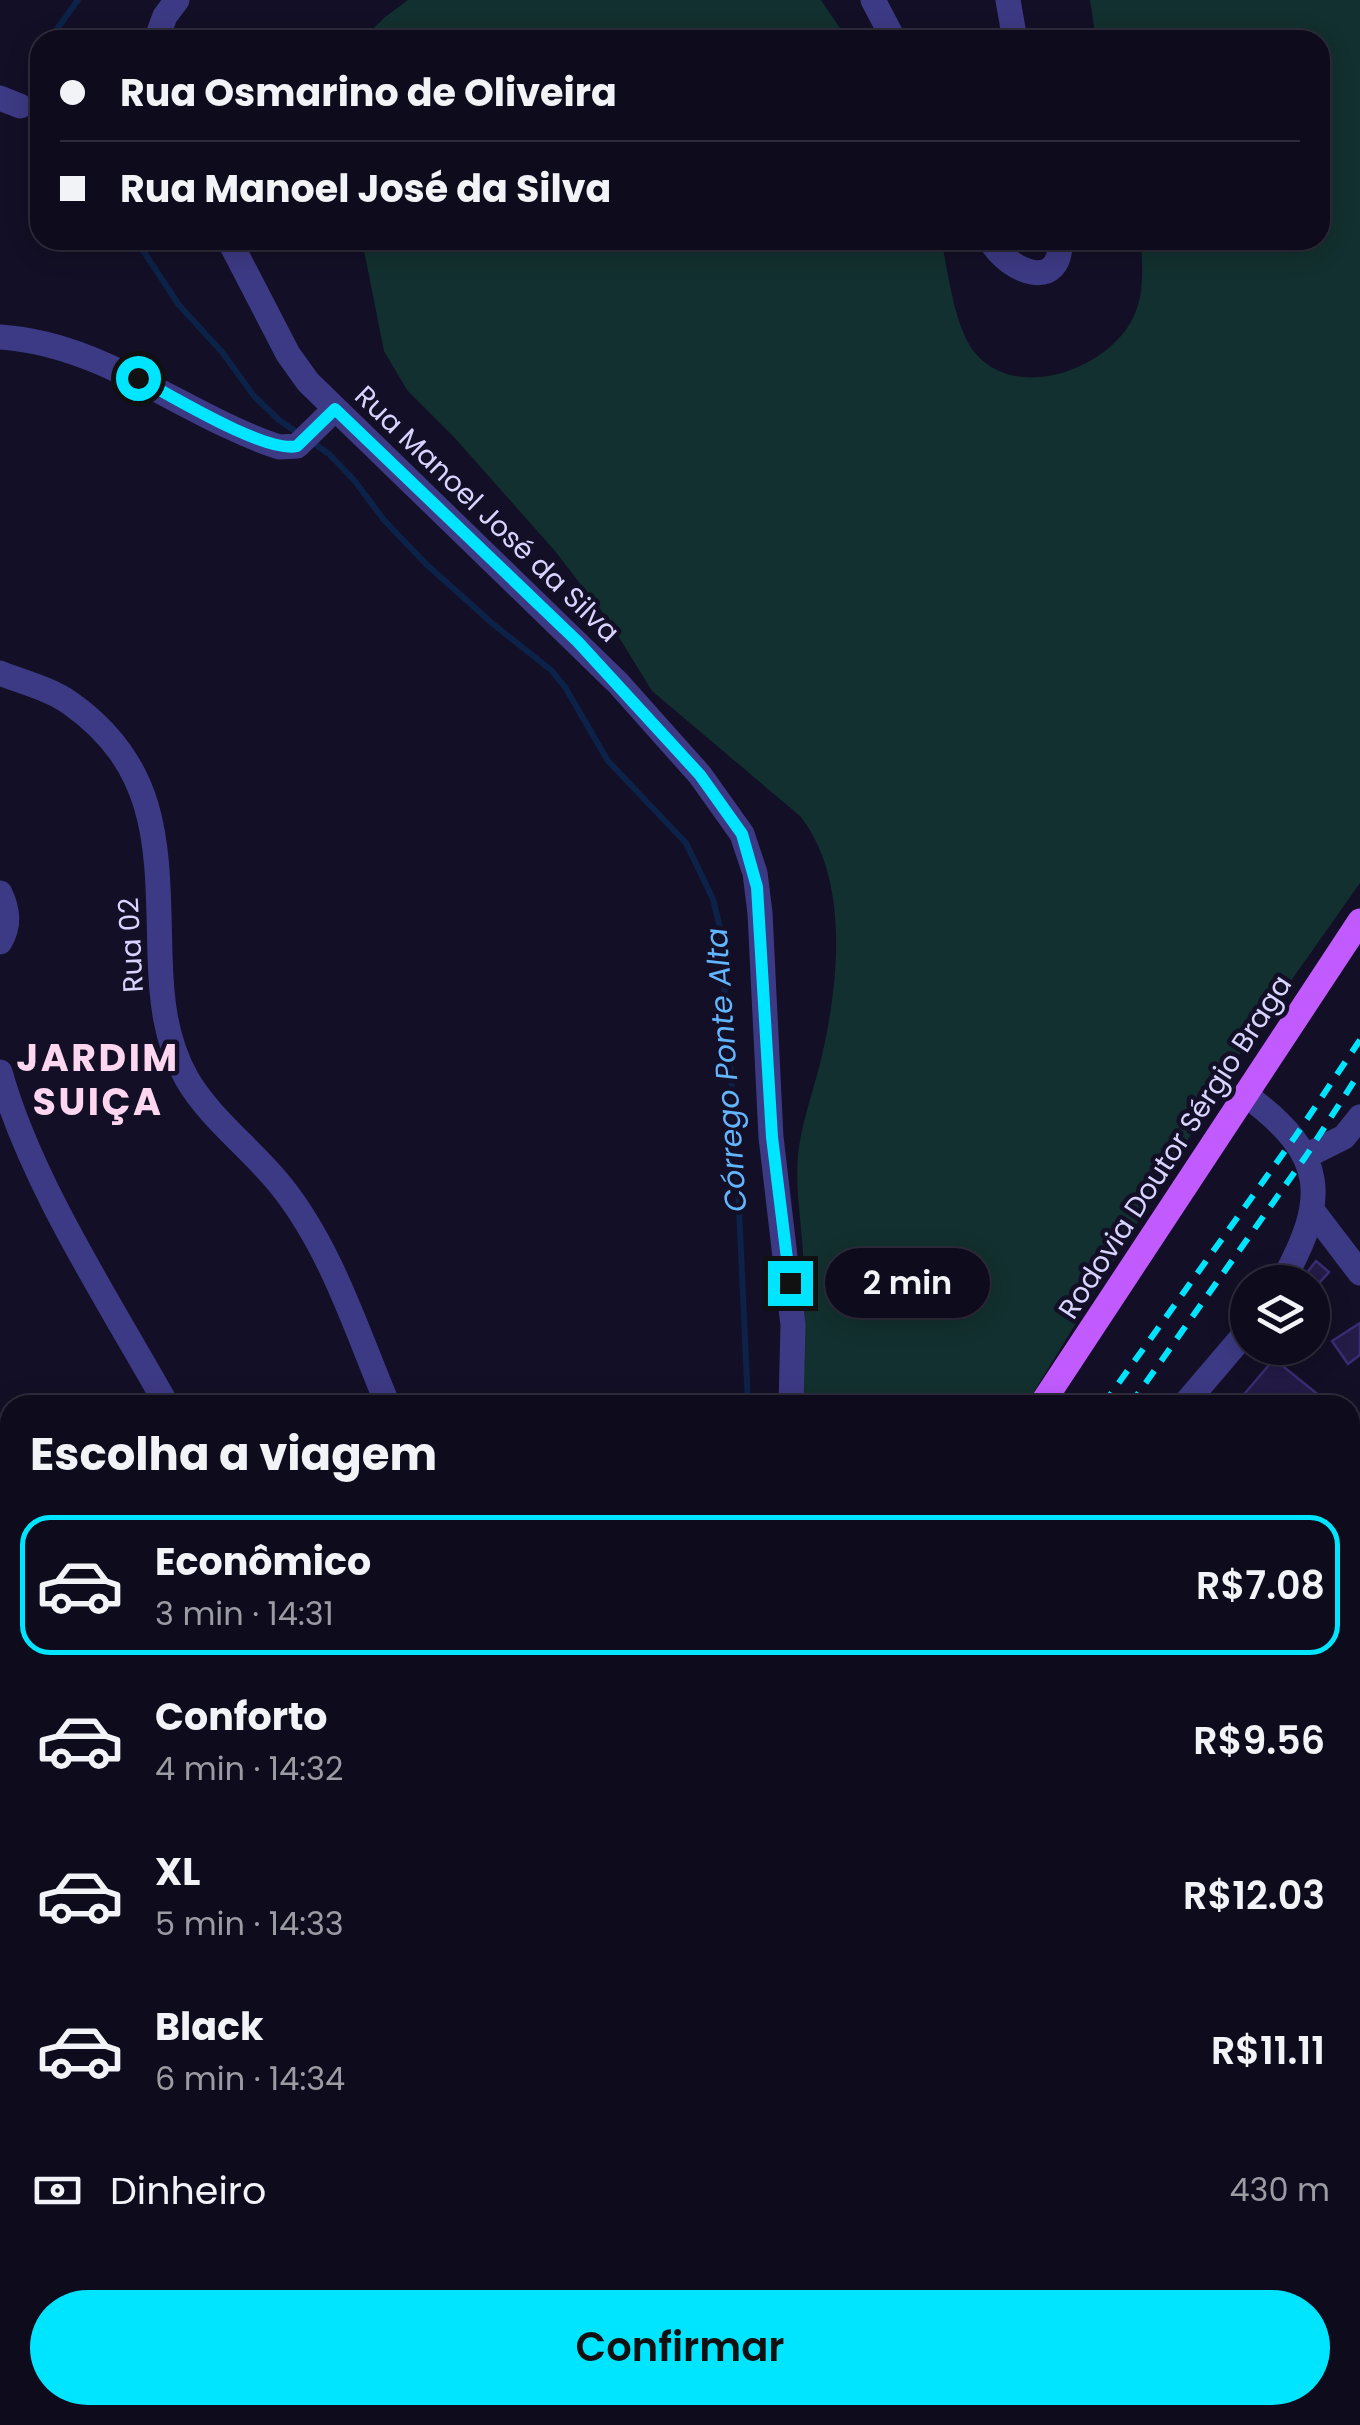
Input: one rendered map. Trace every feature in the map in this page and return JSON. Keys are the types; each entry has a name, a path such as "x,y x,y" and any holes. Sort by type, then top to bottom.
{"main road":[{"name":"Rodovia Doutor Sérgio Braga","path":"1049,1395 1360,922"}],"street":[{"path":"160,30 178,0"},
{"path":"874,0 889,30"},
{"path":"1008,0 1013,30"},
{"name":"Rua Manoel José da Silva","path":"235,250 288,354 308,382 618,683 700,775 742,834 755,873 760,913 772,1137 793,1325 791,1395"},
{"path":"998,250 1009,264 1024,271 1041,272 1058,260 1059,250"},
{"path":"0,336 82,353 280,447 297,446 335,409"},
{"name":"Rua 02","path":"0,673 68,701 120,748 146,802 158,854 160,987 169,1040 188,1081 282,1187 316,1236 384,1395"},
{"path":"0,893 7,908 8,924 0,942"},
{"path":"0,1072 50,1195 160,1395"},
{"path":"1247,1096 1295,1137 1306,1156 1312,1210 1292,1265"},
{"path":"1306,1156 1344,1138 1360,1117"},
{"path":"1312,1210 1360,1272"},
{"path":"1193,1395 1230,1352"}],"green space":[{"path":"408,0 821,0 841,30 372,30"},
{"path":"1090,0 1360,0 1360,883 1245,1046 1032,1395 801,1395 804,1272 798,1160 833,992 836,929 827,869 800,816 652,691 609,621 555,551 407,390 384,351 364,250 943,250 958,317 978,356 996,370 1040,377 1086,363 1122,334 1138,307 1141,250 1330,250 1330,30 1094,30"}],"building":[{"path":"1360,1323 1360,1355 1348,1364 1332,1341"},
{"path":"1269,1365 1281,1365 1319,1395 1243,1395"}],"waterway":[{"name":"Córrego Ponte Alta","path":"56,30 78,0"},
{"name":"Córrego Ponte Alta","path":"143,250 179,305 222,352 254,396 302,436"},
{"name":"Córrego Ponte Alta","path":"312,442 354,480 384,520 426,564 551,670 608,761 686,843 713,899 720,928 736,1142 748,1395"}],"railway":[{"path":"1110,1395 1360,1040"},
{"path":"1137,1395 1306,1156 1360,1072"}],"district":[{"name":"JARDIM SUIÇA","path":"98,1079"}],"route":[{"path":"138,378 280,447 297,446 335,409 578,642 723,804 742,834 757,887 772,1137 790,1283"}]}
